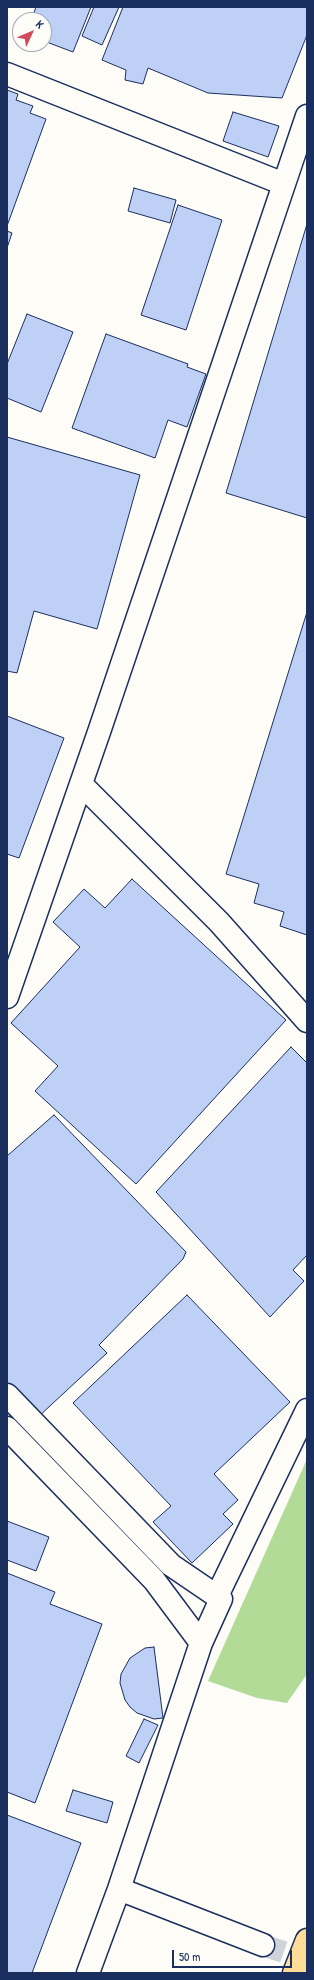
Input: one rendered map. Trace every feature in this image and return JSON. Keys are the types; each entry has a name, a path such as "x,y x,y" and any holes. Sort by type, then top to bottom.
{"highway":[{"path":"294,1973 307,1940"}],"street":[{"path":"7,74 284,184"},
{"path":"7,997 81,784 307,116"},
{"path":"81,784 218,922 307,1021"},
{"path":"7,1395 171,1565 219,1598"},
{"path":"88,1973 119,1890 201,1643 219,1598 307,1410"},
{"path":"7,1428 154,1580 201,1643"},
{"path":"119,1890 263,1945"}],"green space":[{"path":"307,1459 307,1674 287,1703 257,1698 208,1681"}],"building":[{"path":"36,7 91,7 73,52 52,44 52,12 34,12"},
{"path":"94,7 119,7 102,45 82,36"},
{"path":"123,7 307,7 307,35 282,98 208,93 148,68 143,84 125,80 126,70 102,60"},
{"path":"7,90 18,94 16,100 33,106 30,113 46,119 7,226"},
{"path":"233,112 279,126 268,157 223,141"},
{"path":"134,188 176,200 170,223 128,211"},
{"path":"178,205 222,220 186,330 141,315"},
{"path":"307,224 307,518 226,493"},
{"path":"7,231 12,233 7,248"},
{"path":"27,314 73,332 41,412 7,398 7,364"},
{"path":"106,334 188,364 187,367 206,374 187,427 168,420 155,458 72,428"},
{"path":"7,437 140,475 97,629 34,611 17,673 7,671"},
{"path":"307,612 307,935 280,926 284,912 254,903 259,884 226,874"},
{"path":"7,716 64,738 19,858 7,854"},
{"path":"132,879 286,1020 136,1184 35,1091 58,1066 11,1023 80,947 53,922 84,889 105,908"},
{"path":"291,1047 307,1063 307,1255 293,1270 304,1281 270,1317 156,1192"},
{"path":"54,1115 186,1252 183,1259 99,1345 107,1353 37,1418 7,1387 7,1156"},
{"path":"187,1295 290,1402 214,1474 238,1500 223,1514 233,1524 192,1563 153,1522 171,1506 73,1403"},
{"path":"7,1521 49,1537 36,1571 7,1560"},
{"path":"7,1573 55,1592 50,1604 102,1624 35,1803 7,1792"},
{"path":"154,1647 163,1718 154,1719 137,1713 130,1707 125,1700 120,1683 121,1674 130,1658 145,1648"},
{"path":"144,1719 158,1725 139,1763 126,1756"},
{"path":"73,1790 113,1802 107,1823 66,1811"},
{"path":"7,1815 81,1843 32,1973 7,1973"}],"tunnel":[{"path":"263,1945 307,1960"}]}
